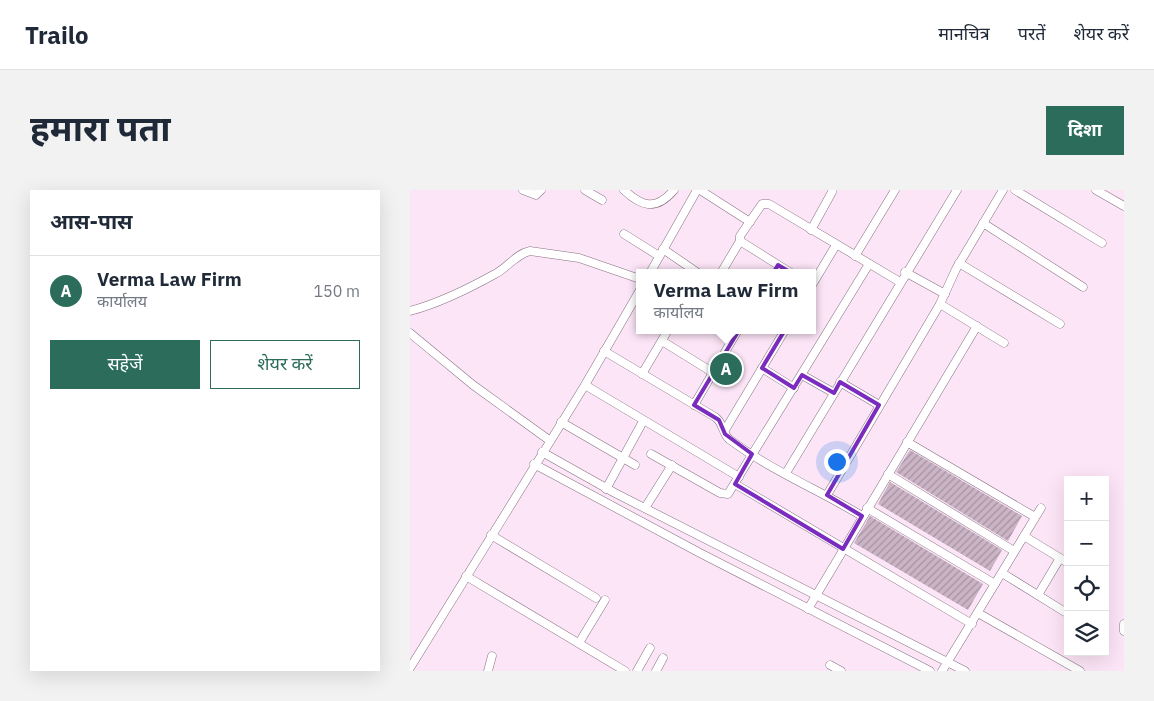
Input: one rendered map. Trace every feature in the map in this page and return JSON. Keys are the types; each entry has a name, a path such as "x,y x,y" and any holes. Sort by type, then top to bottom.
{"street":[{"path":"523,190 533,194 541,190"},
{"path":"585,190 602,200"},
{"path":"624,190 638,203 644,205 662,201 674,190"},
{"path":"855,256 895,190"},
{"path":"786,473 957,190"},
{"path":"827,495 940,304 959,263 1003,190"},
{"path":"1015,190 1102,243"},
{"path":"1096,190 1124,206"},
{"path":"652,269 695,191 750,222"},
{"path":"811,230 832,192"},
{"path":"723,269 740,241 740,237 759,207 765,203 900,282"},
{"path":"983,223 1083,287"},
{"path":"624,234 691,269"},
{"path":"740,241 784,269"},
{"path":"816,278 836,245"},
{"path":"410,310 456,294 495,275 530,251 579,258 636,278"},
{"path":"959,263 1060,324"},
{"path":"651,454 720,493 728,494 869,264"},
{"path":"776,269 778,265"},
{"path":"906,272 945,294"},
{"path":"410,668 534,464 585,385 636,297"},
{"path":"940,304 1004,343"},
{"path":"808,610 862,516 977,326"},
{"path":"410,334 473,385 549,440"},
{"path":"642,374 666,334"},
{"path":"694,405 736,334"},
{"path":"725,430 783,334"},
{"path":"662,341 712,372"},
{"path":"604,351 719,420 728,438 752,454 862,516"},
{"path":"762,368 794,388"},
{"path":"802,375 834,394"},
{"path":"840,382 879,405"},
{"path":"585,385 739,477"},
{"path":"561,422 634,465"},
{"path":"606,489 642,426"},
{"path":"907,442 1035,517"},
{"path":"542,452 606,489 965,671"},
{"path":"534,464 808,610 930,671"},
{"path":"645,508 672,465"},
{"path":"888,474 1014,551"},
{"path":"735,484 972,624"},
{"path":"867,508 995,584"},
{"path":"942,671 1041,508"},
{"path":"491,535 596,598"},
{"path":"1024,536 1064,560"},
{"path":"1038,595 1060,558"},
{"path":"1002,572 1064,611"},
{"path":"466,576 625,671"},
{"path":"579,644 605,600"},
{"path":"978,613 1080,671"},
{"path":"1124,624 1124,631"},
{"path":"637,671 650,648"},
{"path":"488,671 492,656"},
{"path":"656,671 663,658"},
{"path":"830,665 841,671"}],"highlighted area":[{"path":"778,265 812,285 762,368 794,388 802,375 834,393 840,382 879,405 827,495 862,516 843,549 735,484 752,454 725,434 719,420 694,405"}],"building":[{"path":"910,450 1022,516 1008,541 896,472"},
{"path":"890,482 1002,550 990,571 878,504"},
{"path":"870,516 983,584 968,610 854,543"}],"place":[{"name":"Verma Law Firm","path":"726,369"}]}
